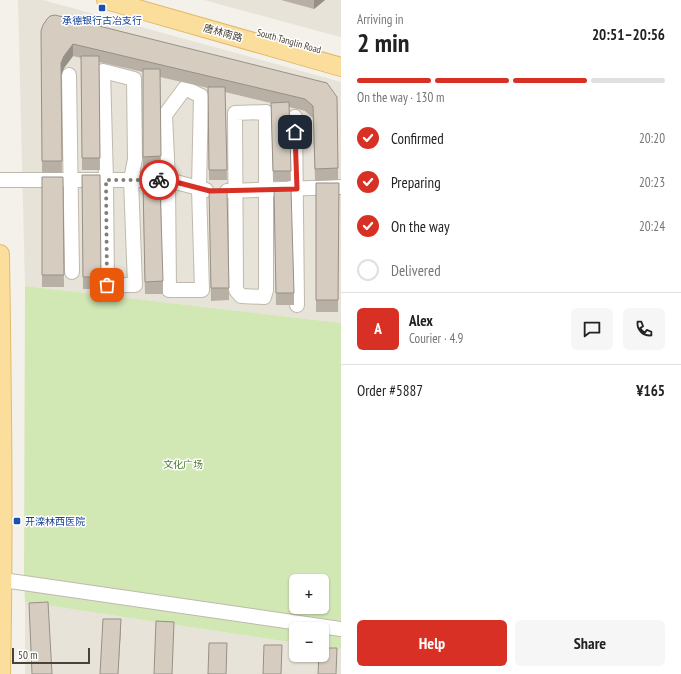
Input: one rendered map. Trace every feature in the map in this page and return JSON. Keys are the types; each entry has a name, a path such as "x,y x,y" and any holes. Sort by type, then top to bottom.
{"main road":[{"name":"唐林南路","path":"106,0 341,67"},
{"name":"South Tanglin Road","path":"144,0 341,56"},
{"path":"0,254 3,580 1,674"}],"street":[{"path":"103,71 134,80 134,159 131,180 135,285 107,285 103,71"},
{"path":"69,75 72,272"},
{"path":"185,88 201,96 199,188 202,290 169,290 168,180 165,115 185,88"},
{"path":"235,112 266,112 266,190 266,290 264,297 241,296 236,290 235,112"},
{"path":"295,117 297,189 297,305"},
{"path":"0,180 168,180 210,191 341,187"},
{"path":"3,580 341,629"}],"shaded area":[{"path":"18,0 43,0 341,82 341,323 25,286"},
{"path":"204,0 341,0 341,36 340,37"},
{"path":"25,602 289,642 289,662 329,662 329,647 341,649 341,674 25,674"}],"green space":[{"name":"文化广场","path":"25,286 341,323 341,649 329,647 329,622 289,622 289,642 25,602"}],"building":[{"path":"55,15 327,83 337,97 338,168 315,169 313,106 305,99 73,44 64,56 61,63 62,161 42,161 41,31 47,19 50,16"},
{"path":"81,56 99,56 100,158 82,158"},
{"path":"143,69 160,69 161,156 143,157"},
{"path":"208,87 225,87 227,170 209,170"},
{"path":"289,102 291,171 273,171 271,103"},
{"path":"82,175 100,175 101,277 83,277"},
{"path":"42,177 63,177 64,275 42,275"},
{"path":"160,182 163,281 145,282 143,183"},
{"path":"316,183 339,183 338,300 316,300"},
{"path":"209,189 227,189 229,288 211,288"},
{"path":"274,189 291,189 294,293 276,293"},
{"path":"48,602 52,674 32,674 29,603"},
{"path":"103,619 121,619 118,674 100,674"},
{"path":"156,621 174,622 172,674 154,674"},
{"path":"209,643 227,643 226,674 208,674"},
{"path":"264,645 282,645 281,674 263,674"},
{"path":"329,648 337,648 336,674 318,674 319,662 329,662"}],"way so far":[{"path":"107,285 106,180 159,180"}],"place":[{"name":"承德银行古冶支行","path":"102,8"},
{"name":"开滦林西医院","path":"17,521"}],"route":[{"path":"159,180 168,180 210,191 297,189 295,132"}]}
